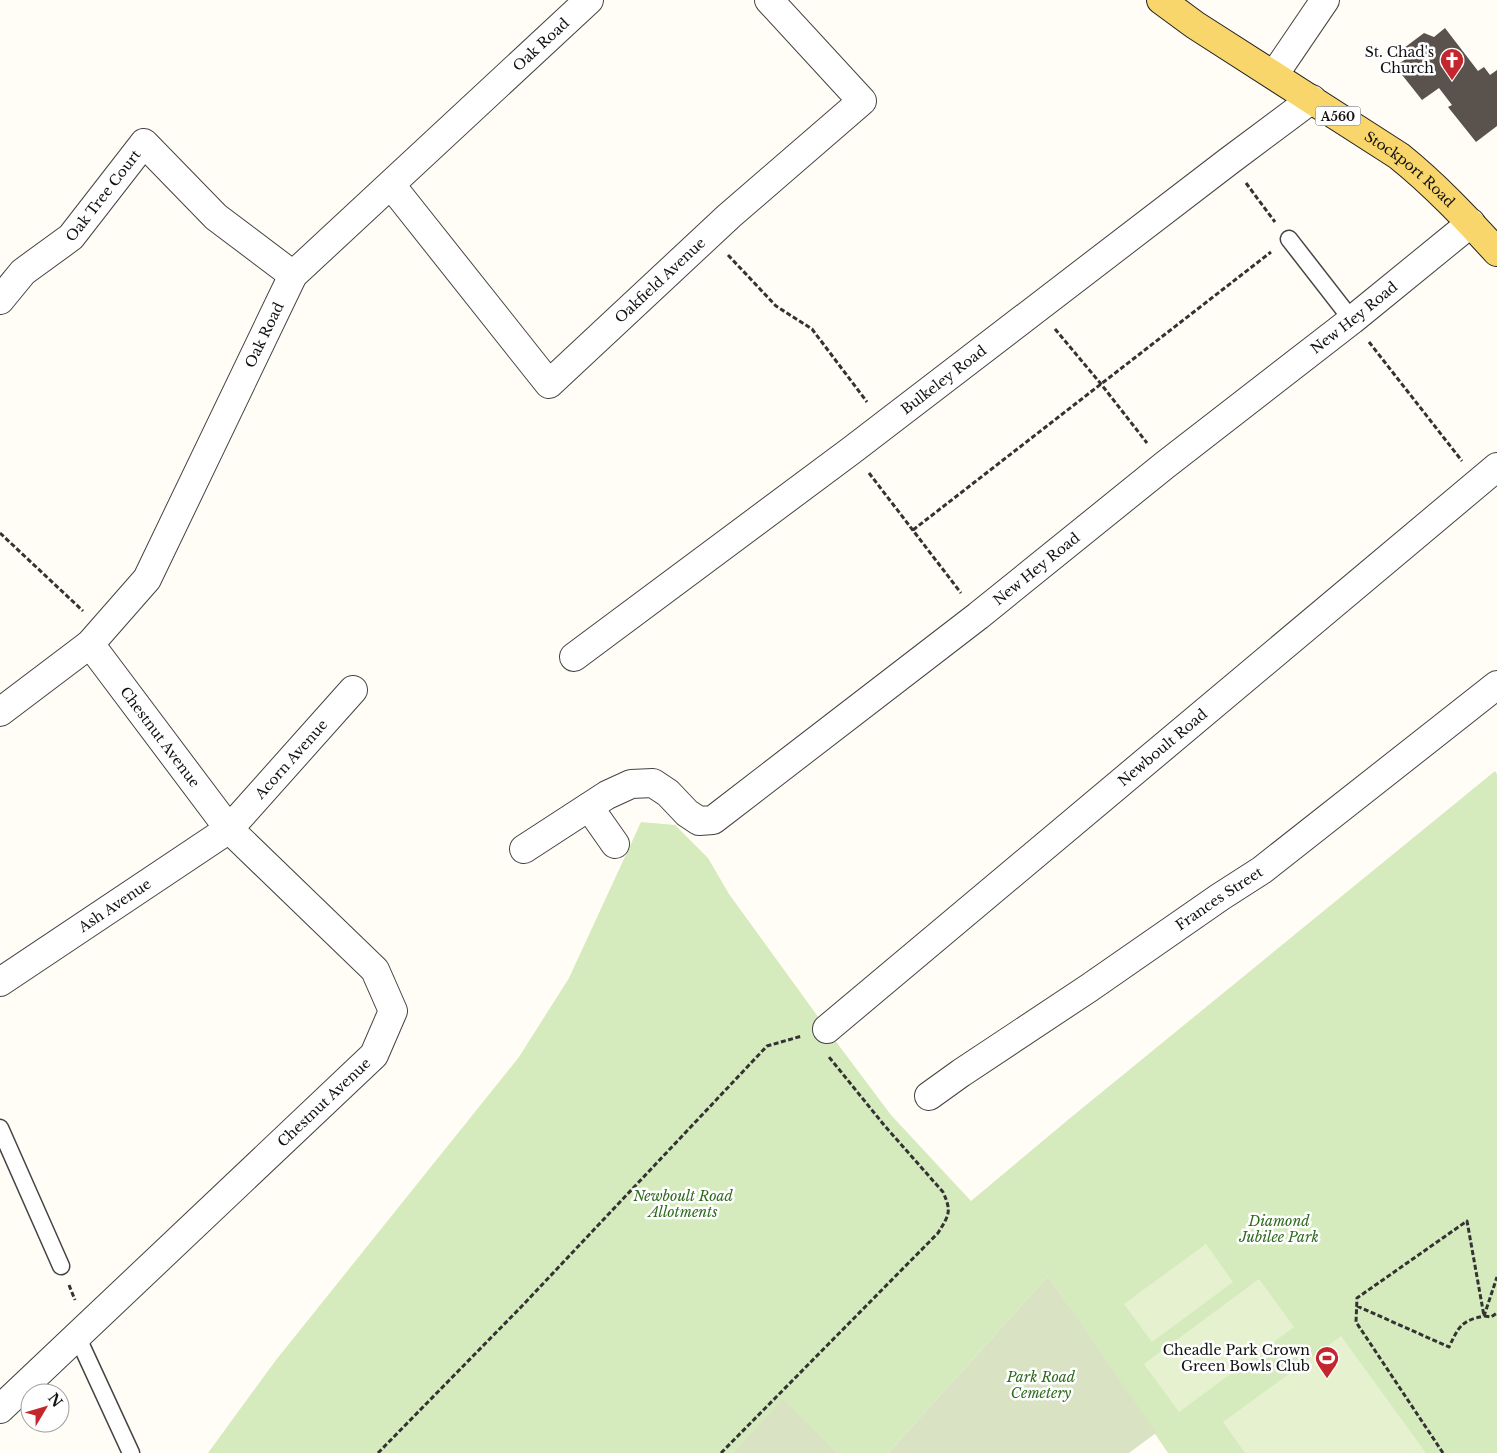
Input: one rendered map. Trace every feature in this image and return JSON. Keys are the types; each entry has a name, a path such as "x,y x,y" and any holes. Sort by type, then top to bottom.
{"main road":[{"name":"Stockport Road","path":"1161,0 1195,25 1399,156 1436,187 1497,252"}],"street":[{"name":"Oak Road","path":"0,712 97,637 147,579 293,275 589,0"},
{"name":"Oakfield Avenue","path":"391,185 549,384 709,235 862,101 769,0"},
{"path":"1274,75 1325,0"},
{"name":"Bulkeley Road","path":"574,657 885,426 1312,99"},
{"name":"Oak Tree Court","path":"0,300 23,272 71,237 144,143 216,217 293,275"},
{"name":"New Hey Road","path":"524,849 589,807 630,784 653,783 668,793 687,813 699,821 713,820 978,616 1165,465 1352,320 1471,223"},
{"name":"Newboult Road","path":"827,1029 1488,475"},
{"name":"Chestnut Avenue","path":"0,1409 374,1055 393,1011 375,970 229,829 97,637"},
{"name":"Frances Street","path":"929,1096 1262,870 1497,685"},
{"name":"Acorn Avenue","path":"229,829 353,690"},
{"path":"589,807 615,844"},
{"name":"Ash Avenue","path":"0,982 229,829"}],"lane":[{"path":"1288,239 1352,320"},
{"path":"0,1128 61,1266"},
{"path":"82,1331 131,1453"}],"path":[{"path":"913,530 1288,239 1229,161"},
{"path":"709,235 776,306 812,329 885,426"},
{"path":"1038,308 1165,465"},
{"path":"1352,320 1488,475"},
{"path":"852,450 978,616"},
{"path":"0,533 97,637"},
{"path":"378,1453 522,1306 767,1046 827,1029"},
{"path":"721,1453 938,1233 948,1217 949,1206 943,1192 884,1125 828,1056"},
{"path":"1443,1453 1356,1322 1357,1298 1466,1221 1484,1316"},
{"path":"61,1266 82,1331"},
{"path":"1484,1316 1497,1277"},
{"path":"1357,1306 1449,1348 1457,1329 1469,1320 1484,1316 1491,1317 1497,1313"}],"green space":[{"path":"1495,771 1497,774 1497,1453 1168,1453 1048,1276 888,1453 838,1453 783,1400 732,1453 208,1453 276,1360 519,1057 569,978 641,822 675,825 708,858 729,894 891,1115 971,1201"},
{"path":"1206,1244 1233,1282 1152,1342 1124,1304"},
{"name":"Park Road Cemetery","path":"1048,1276 1156,1433 1129,1453 888,1453"},
{"path":"1259,1279 1294,1327 1179,1412 1144,1364"},
{"name":"Cheadle Park Crown Green Bowls Club","path":"1341,1336 1426,1453 1245,1453 1223,1422"},
{"path":"783,1399 838,1453 732,1453"}],"building":[{"name":"St. Chad's Church","path":"1445,28 1478,71 1484,67 1490,75 1497,70 1497,126 1476,142 1448,107 1452,105 1439,88 1422,100 1395,66 1406,59 1402,53 1404,48 1424,33 1434,37"}],"place":[{"name":"St. Chad's Church","path":"1452,81"},
{"name":"Cheadle Park Crown Green Bowls Club","path":"1327,1379"}],"park label":[{"name":"Newboult Road Allotments","path":"683,1204"},
{"name":"Diamond Jubilee Park","path":"1279,1230"}]}
